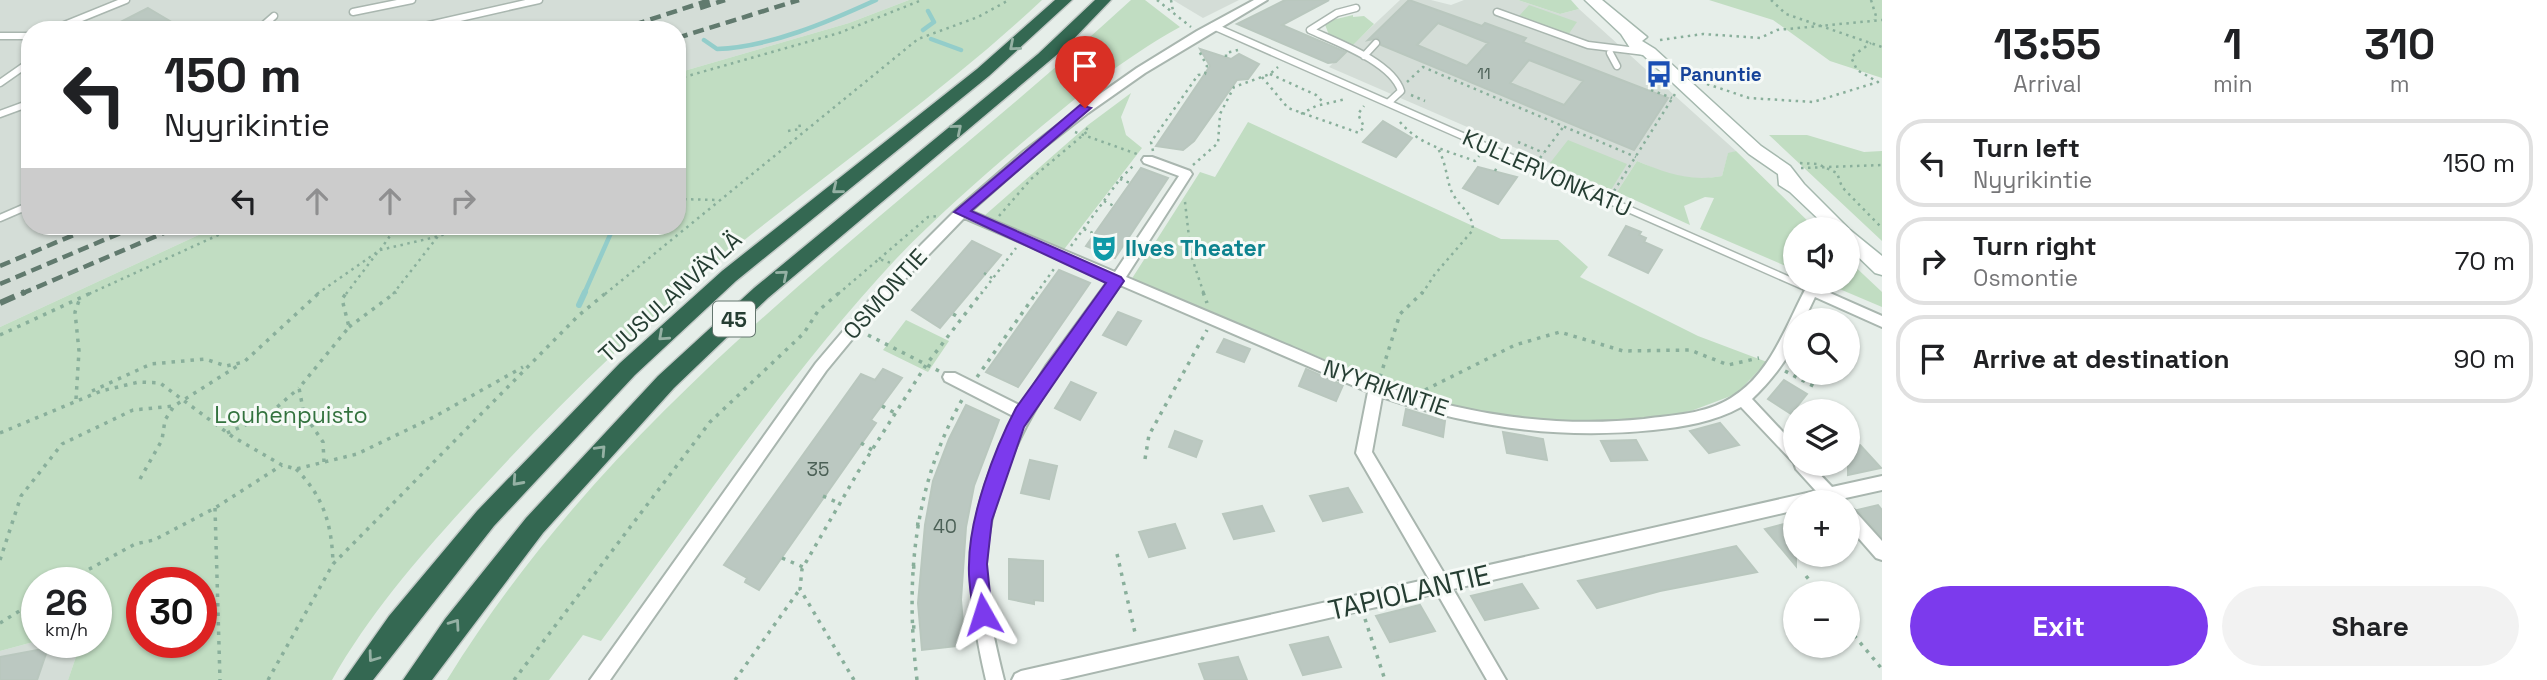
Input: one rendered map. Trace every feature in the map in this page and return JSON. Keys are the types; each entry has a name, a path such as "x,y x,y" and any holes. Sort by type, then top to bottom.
{"highway":[{"name":"TUUSULANVÄYLÄ","path":"356,680 424,589 493,508 616,379 729,276 988,68 1064,0"},
{"name":"45","path":"416,680 467,607 560,494 650,399 760,295 1045,56 1103,2"}],"main road":[{"path":"1593,0 1627,32 1638,48 1651,46 1780,178 1797,188 1828,217"},
{"path":"1860,247 1882,268"}],"street":[{"name":"OSMONTIE","path":"598,680 830,355 961,212 1100,97 1212,26 1262,0"},
{"path":"995,680 985,638 978,564 983,520 1022,413 1116,281 1182,181 1146,161"},
{"name":"NYYRIKINTIE","path":"961,212 1021,241 1376,389 1500,421 1572,428 1623,428 1696,418 1743,399 1777,361 1783,349"},
{"name":"KULLERVONKATU","path":"1821,294 1882,321"},
{"path":"950,377 1022,413"},
{"path":"1376,389 1364,453 1497,680"},
{"path":"1743,399 1783,443"},
{"path":"1812,476 1825,490"},
{"name":"TAPIOLANTIE","path":"1860,490 1882,484"},
{"name":"TAPIOLANTIE","path":"1021,680 1440,586 1783,505"},
{"path":"1860,528 1882,553"}],"lane":[{"path":"74,21 126,0"},
{"path":"353,12 412,0"},
{"path":"447,21 539,0"},
{"path":"1356,8 1336,13 1310,30 1364,56 1400,82 1401,90 1388,103"},
{"path":"1497,12 1610,53 1651,46"},
{"path":"268,21 274,16"},
{"name":"KULLERVONKATU","path":"1212,26 1783,277"},
{"path":"0,36 21,36"},
{"path":"1364,56 1376,43"},
{"path":"1610,53 1617,66"},
{"path":"0,83 21,68"},
{"path":"0,114 21,106"},
{"path":"0,218 21,209"}],"path":[{"path":"686,76 839,33 922,0"},
{"path":"686,227 801,130 918,38 978,17 1009,0"},
{"path":"1157,0 1192,28"},
{"path":"1171,0 1173,13"},
{"path":"1771,0 1786,14 1882,47"},
{"path":"1871,0 1876,16 1874,21"},
{"path":"1651,46 1703,34 1760,38 1777,30 1882,20"},
{"path":"1698,82 1749,98 1817,101 1838,92 1866,88 1878,82 1857,70 1851,57 1857,50 1871,43"},
{"path":"1146,161 1151,142 1164,122 1198,75 1205,74 1207,66 1195,44"},
{"path":"1226,57 1226,53 1238,50"},
{"path":"1145,459 1149,435 1212,321 1191,255 1182,181 1218,143 1220,114 1228,94 1234,87 1270,75 1287,58"},
{"path":"1410,81 1423,66 1636,157"},
{"path":"1270,75 1316,95 1324,103"},
{"path":"1262,77 1283,104 1301,114 1359,133 1364,127 1358,114 1364,106"},
{"path":"1189,87 1195,88"},
{"path":"1613,193 1672,99 1651,90"},
{"path":"1182,98 1187,100"},
{"path":"1301,114 1324,103 1348,98"},
{"path":"799,121 801,130"},
{"path":"1164,122 1170,124"},
{"path":"1396,127 1401,122 1407,132 1437,147 1475,161 1479,156"},
{"path":"1539,160 1563,126"},
{"path":"788,131 801,130"},
{"path":"991,227 1011,200 1089,130"},
{"path":"1075,132 1146,161"},
{"path":"1518,142 1544,153"},
{"path":"1376,389 1400,314 1422,296 1435,274 1473,230 1472,215 1451,194 1446,161 1437,147"},
{"path":"917,680 912,627 912,567 916,524 928,477 949,424 970,387 1006,341 1120,179 1131,168 1146,161"},
{"path":"1131,168 1146,161"},
{"path":"1495,172 1498,165"},
{"path":"1794,169 1882,165"},
{"path":"1822,167 1837,173 1842,187 1882,228"},
{"path":"1120,179 1130,183"},
{"path":"686,199 719,200"},
{"path":"1003,201 1011,200"},
{"path":"1104,201 1114,206"},
{"path":"514,680 710,422 804,333 818,311 928,217 941,215"},
{"path":"1084,229 1095,234"},
{"path":"0,335 218,235"},
{"path":"349,327 342,299 391,235"},
{"path":"268,680 333,564 527,364 578,316 676,235"},
{"path":"140,479 162,440 165,420 174,407 244,362 316,295 380,250 440,236"},
{"path":"227,433 268,415 299,388 349,327 396,292 440,236"},
{"path":"735,680 800,589 803,568 872,450 926,365 1021,241"},
{"path":"879,259 894,264"},
{"path":"984,274 992,278"},
{"path":"75,400 79,351 75,312 80,298"},
{"path":"953,314 960,318"},
{"path":"855,325 950,377"},
{"path":"1404,398 1444,383 1515,345 1560,332 1623,351 1690,349 1728,365 1750,359 1777,361 1817,388"},
{"path":"0,433 151,364 205,359 226,366 244,362"},
{"path":"296,469 357,454 434,417 527,364"},
{"path":"75,400 139,382 160,383 185,399 227,433 282,465 296,469 316,487 329,516 333,564"},
{"path":"299,388 304,414 323,442 324,462"},
{"path":"881,405 895,413"},
{"path":"0,560 21,496 62,444 133,410 174,407"},
{"path":"949,424 954,428"},
{"path":"861,443 872,450"},
{"path":"93,567 135,544 154,540 215,508 282,465"},
{"path":"928,477 934,479"},
{"path":"823,496 841,504"},
{"path":"215,508 220,680"},
{"path":"916,524 925,525"},
{"path":"1117,554 1140,653"},
{"path":"782,558 803,568"},
{"path":"912,567 919,567"},
{"path":"1805,576 1809,581"},
{"path":"800,589 854,680"},
{"path":"0,623 21,610"},
{"path":"1365,618 1385,680"},
{"path":"912,627 920,627"},
{"path":"1860,642 1882,669"}],"shaded area":[{"path":"0,0 909,0 849,23 686,70 686,21 21,21 21,235 199,235 0,327"},
{"path":"1173,0 1239,0 1203,18"},
{"path":"1400,0 1431,0 1451,5 1464,0 1518,0 1560,14 1579,9 1736,151 1728,154 1722,176 1702,179 1670,175 1637,161 1617,192 1329,67"},
{"path":"21,645 21,658 76,658 68,680 0,680 0,651"}],"green space":[{"name":"Louhenpuisto","path":"909,0 1042,0 931,95 702,275 599,368 502,467 414,565 362,632 332,680 68,680 76,658 112,658 112,567 21,567 21,645 0,651 0,327 199,235 686,235 686,70 849,23"},
{"path":"1131,0 1145,0 1180,27 1118,66 1061,110 958,199 895,260 779,398 601,641 583,635 549,680 447,680 517,579 594,485 677,398 764,316"},
{"path":"1518,0 1571,0 1579,9 1560,14"},
{"path":"1709,0 1882,0 1882,78 1830,61 1773,20"},
{"path":"1529,5 1577,22 1568,35 1519,16"},
{"path":"1353,15 1364,16 1374,24 1352,46 1329,35 1324,22"},
{"path":"1131,93 1121,117 1126,135 1142,148 1062,252 984,216 1088,125"},
{"path":"1248,122 1501,239 1558,240 1588,267 1580,277 1698,336 1767,362 1736,394 1691,411 1644,421 1556,422 1499,415 1446,406 1389,386 1131,280 1200,172 1215,177"},
{"path":"1769,135 1807,135 1864,152 1882,151 1882,241 1860,220 1860,217 1856,217"},
{"path":"1568,140 1627,164 1611,190 1550,163"},
{"path":"1736,151 1804,217 1783,217 1783,265 1700,229 1714,198 1705,197 1684,206 1690,225 1617,192 1637,161 1678,175 1710,178 1722,176 1728,153"},
{"path":"1860,271 1882,292 1882,307 1851,294 1860,294"},
{"path":"906,320 949,341 928,372 883,350"}],"building":[{"path":"1285,0 1329,0 1282,25 1346,52 1336,62 1328,63 1237,24"},
{"path":"1409,0 1482,26 1485,23 1526,38 1523,42 1668,98 1634,150 1381,45 1378,38 1368,40","holes":["1438,23 1488,43 1467,66 1417,45","1529,60 1583,81 1564,105 1510,83"]},
{"path":"148,8 170,21 123,21"},
{"path":"1200,49 1231,59 1239,54 1259,64 1248,79 1237,80 1194,141 1183,150 1156,146 1210,66"},
{"path":"1383,121 1412,138 1396,157 1363,142"},
{"path":"1478,167 1517,177 1498,204 1463,188"},
{"path":"1141,168 1168,178 1115,258 1086,246"},
{"path":"1626,226 1641,232 1639,235 1646,238 1644,242 1662,250 1648,273 1609,255"},
{"path":"972,241 1001,255 940,328 912,310"},
{"path":"1059,270 1090,283 1018,387 986,372"},
{"path":"1118,312 1141,321 1126,345 1103,335"},
{"path":"1224,339 1250,349 1244,362 1217,352"},
{"path":"883,369 902,378 871,420 876,423 759,590 745,582 747,578 724,565 861,374 875,380"},
{"path":"1306,369 1343,385 1336,401 1299,386"},
{"path":"1783,381 1783,385 1792,385 1807,394 1803,399 1783,399 1783,409 1768,399"},
{"path":"1071,382 1096,393 1080,420 1055,408"},
{"path":"966,405 999,420 974,486 966,527 961,600 965,645 922,650 918,603 925,525 933,481"},
{"path":"1406,409 1445,421 1443,437 1403,425"},
{"path":"1720,423 1739,445 1709,453 1690,431"},
{"path":"1175,431 1202,441 1196,457 1169,447"},
{"path":"1503,432 1543,439 1547,460 1507,453"},
{"path":"1636,440 1647,460 1611,461 1601,441"},
{"path":"1860,445 1881,468 1860,472"},
{"path":"1030,460 1057,466 1049,499 1021,493"},
{"path":"1348,488 1362,512 1323,521 1310,496"},
{"path":"1878,505 1882,510 1882,537 1860,513 1860,509"},
{"path":"1262,506 1274,531 1234,539 1223,514"},
{"path":"1175,524 1185,548 1149,557 1139,532"},
{"path":"1783,524 1783,550 1765,529"},
{"path":"1736,546 1757,572 1660,591 1597,608 1578,581"},
{"path":"1009,559 1043,561 1043,601 1034,600 1034,604 1009,599"},
{"path":"1522,584 1538,608 1485,620 1471,596"},
{"path":"1420,605 1435,631 1390,642 1376,616"},
{"path":"1328,637 1341,667 1303,675 1290,645"},
{"path":"21,653 21,658 45,658 37,680 0,680 0,657"},
{"path":"1238,657 1247,680 1205,680 1199,664"}],"waterway":[{"path":"704,40 717,49 757,44 819,25 876,0"},
{"path":"923,30 934,22 928,11"},
{"path":"931,39 961,50"},
{"path":"584,294 610,235"},
{"path":"579,305 585,292"}],"railway":[{"path":"646,21 710,0"},
{"path":"700,8 725,0"},
{"path":"686,35 799,0"},
{"path":"0,266 74,235"},
{"path":"0,284 116,235"},
{"path":"21,294 159,235"},
{"path":"0,303 25,292"}],"place":[{"name":"Panuntie","path":"1659,74"},
{"name":"Ilves Theater","path":"1104,248"}],"route":[{"path":"983,614 978,564 983,520 997,474 1022,413 1116,281 961,212 1085,108"}]}
